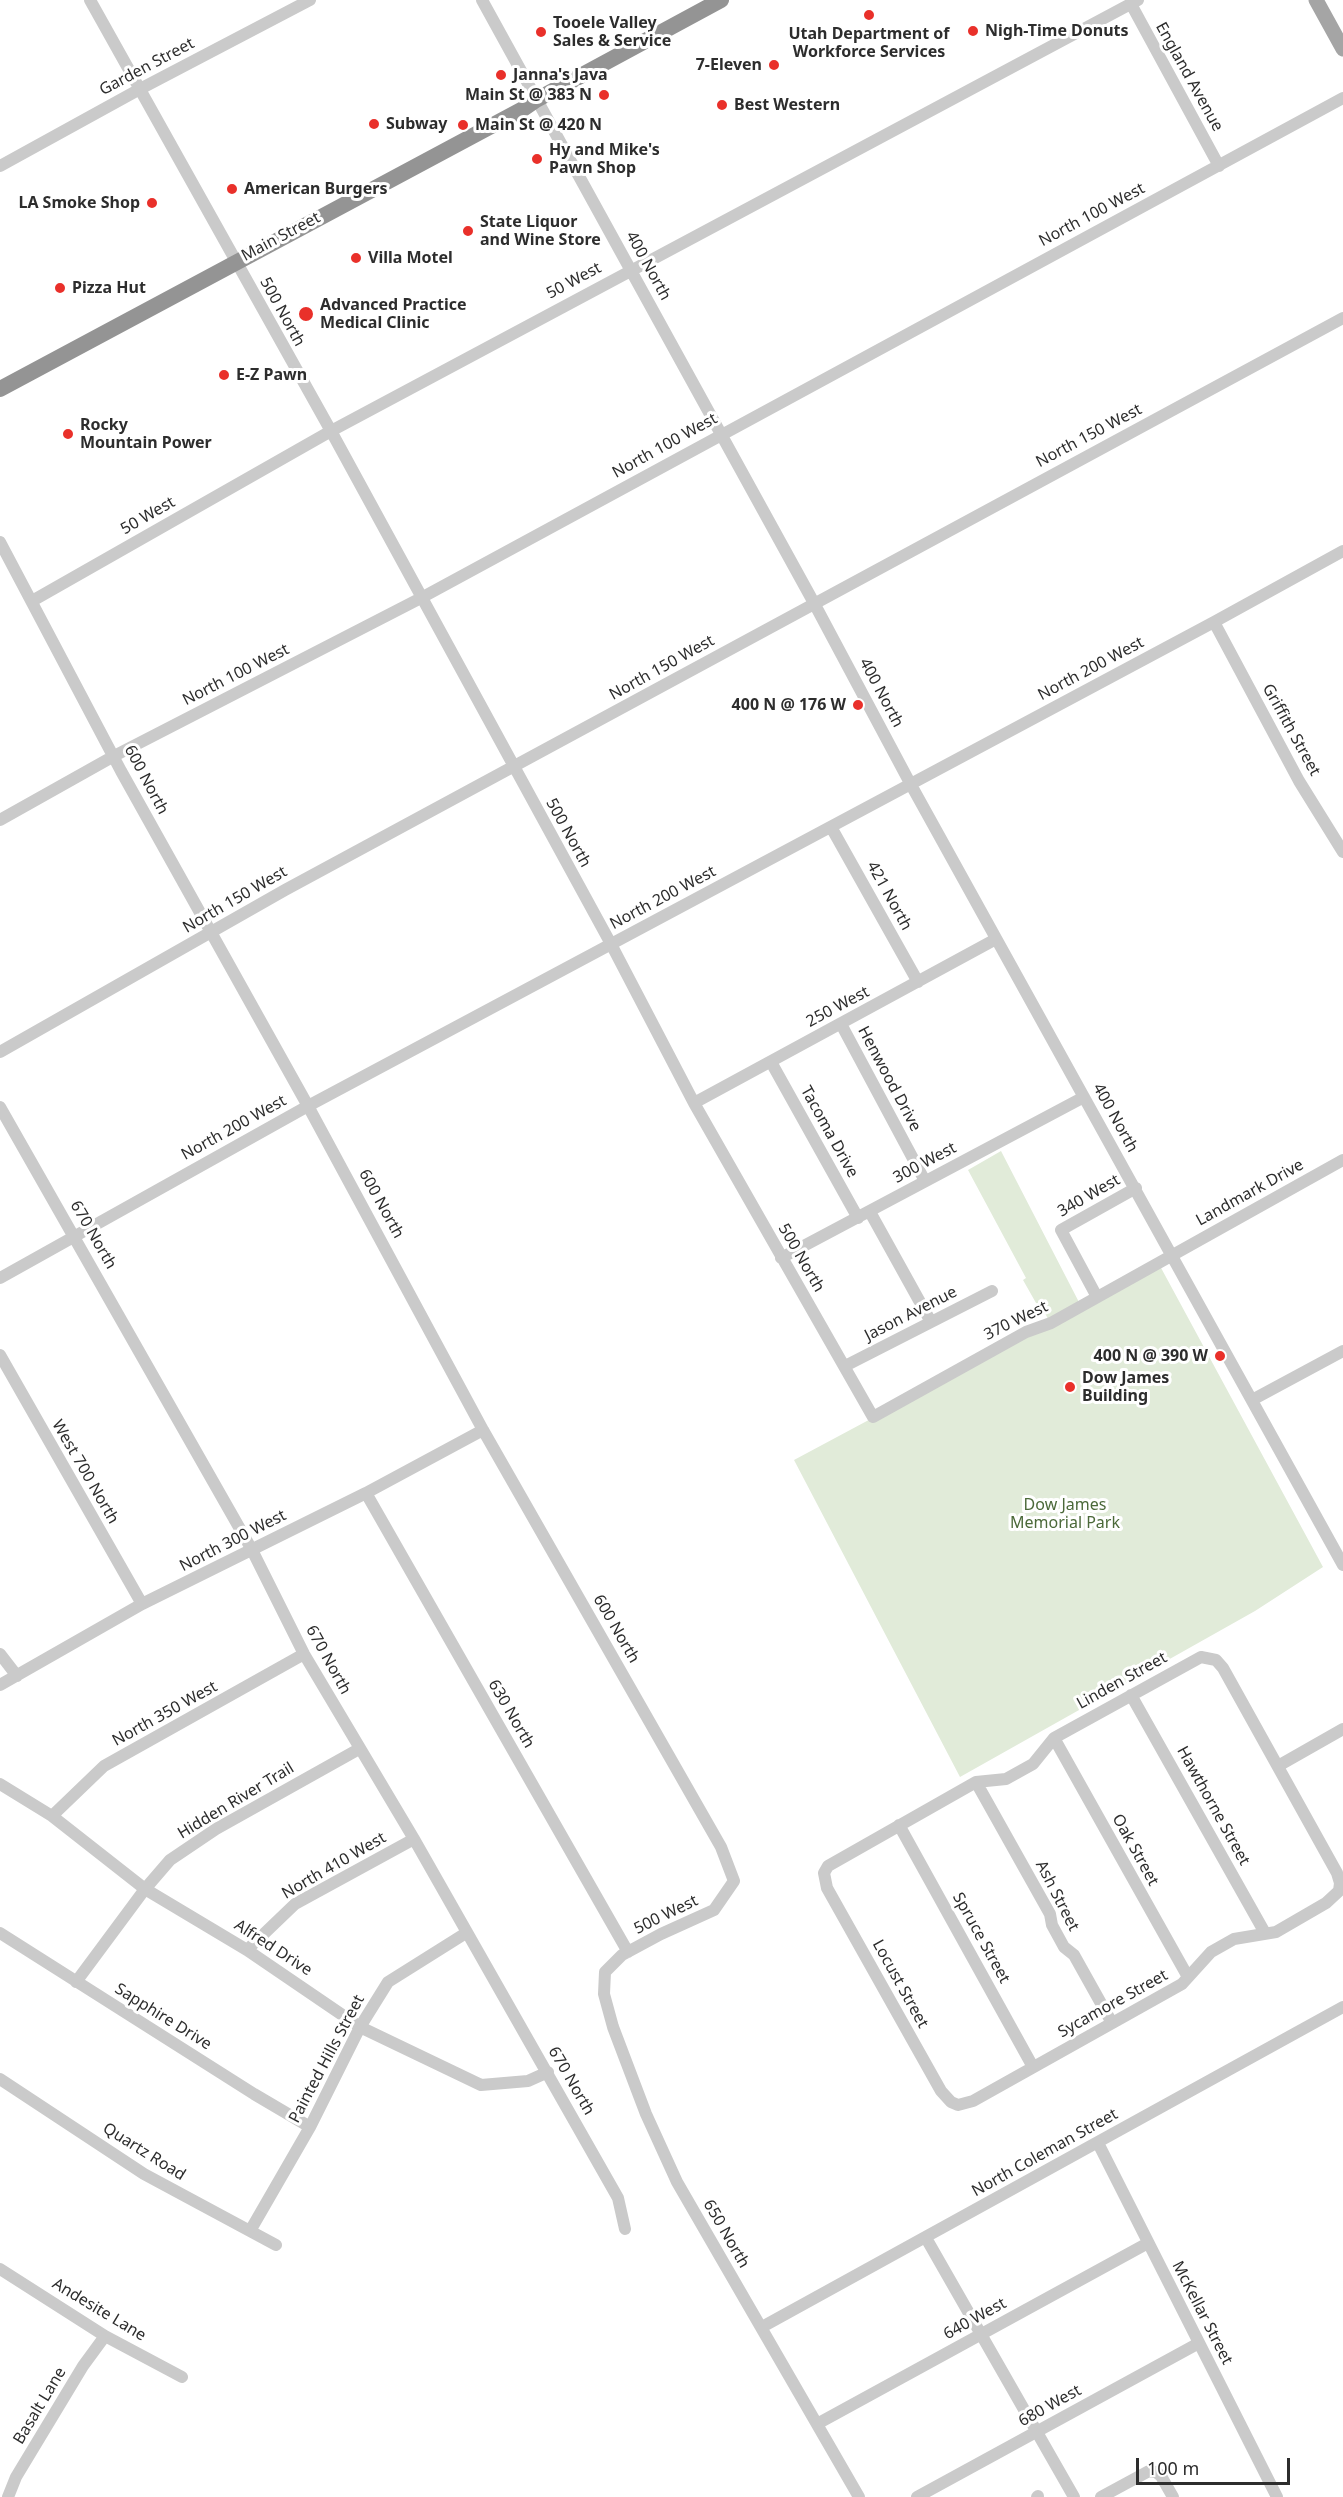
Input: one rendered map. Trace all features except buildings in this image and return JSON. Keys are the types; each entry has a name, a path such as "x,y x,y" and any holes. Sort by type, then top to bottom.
{"highway":[{"name":"Main Street","path":"0,389 524,109 536,100 721,0"}],"main road":[{"path":"1316,0 1343,50"}],"street":[{"name":"500 North","path":"90,0 331,431 611,944 694,1103 873,1417"},
{"name":"Garden Street","path":"0,166 310,0"},
{"name":"400 North","path":"482,0 722,434 910,783 1343,1565"},
{"name":"England Avenue","path":"1134,2 1219,166"},
{"name":"50 West","path":"32,601 331,431 1134,2"},
{"name":"North 100 West","path":"0,820 114,756 421,598 1343,98"},
{"name":"North 150 West","path":"0,1052 285,890 1343,318"},
{"name":"600 North","path":"0,542 114,756 308,1106 483,1430 721,1847 734,1881"},
{"name":"North 200 West","path":"0,1278 308,1106 1343,551"},
{"name":"Griffith Street","path":"1214,622 1299,781 1343,852"},
{"name":"421 North","path":"831,827 918,982"},
{"name":"250 West","path":"694,1103 996,939"},
{"name":"Henwood Drive","path":"841,1024 925,1181"},
{"name":"Tacoma Drive","path":"771,1062 858,1218"},
{"name":"300 West","path":"781,1258 1084,1097"},
{"name":"670 North","path":"1,1112 252,1550 304,1654 548,2072 618,2198 625,2229"},
{"name":"Landmark Drive","path":"1173,1255 1343,1160"},
{"name":"340 West","path":"1097,1297 1061,1230 1136,1188"},
{"path":"870,1212 931,1322"},
{"name":"370 West","path":"873,1417 1026,1332 1041,1328 1173,1255"},
{"name":"Jason Avenue","path":"845,1366 992,1291"},
{"path":"1252,1400 1343,1351"},
{"name":"West 700 North","path":"0,1355 142,1604"},
{"name":"North 300 West","path":"0,1685 142,1604 366,1493 483,1430"},
{"name":"630 North","path":"366,1493 628,1952"},
{"path":"0,1654 17,1676"},
{"name":"North 350 West","path":"52,1816 104,1766 304,1654"},
{"name":"Linden Street","path":"824,1873 834,1862 976,1782 1006,1779 1033,1764 1054,1738 1195,1659 1208,1657 1216,1660 1223,1668 1278,1766 1337,1873 1340,1883 1339,1891"},
{"name":"Hawthorne Street","path":"1131,1695 1266,1933"},
{"path":"1278,1766 1343,1729"},
{"name":"Oak Street","path":"1054,1738 1188,1977"},
{"name":"Hidden River Trail","path":"76,1982 145,1889 170,1860 216,1829 359,1749"},
{"name":"Ash Street","path":"976,1782 1050,1914 1052,1925 1064,1947 1074,1956 1112,2023"},
{"name":"Alfred Drive","path":"0,1784 52,1816 145,1889 247,1950 360,2027 481,2085 528,2081 548,2072"},
{"name":"Spruce Street","path":"899,1825 1033,2067"},
{"name":"North 410 West","path":"247,1950 295,1904 414,1839"},
{"name":"Locust Street","path":"824,1873 827,1888 941,2091 951,2102 958,2105"},
{"name":"500 West","path":"604,1972 628,1952 714,1910 734,1881"},
{"name":"Sycamore Street","path":"958,2105 974,2101 1182,1984 1211,1952 1234,1939 1275,1932 1326,1903 1339,1891"},
{"name":"Sapphire Drive","path":"0,1933 310,2127"},
{"name":"Painted Hills Street","path":"250,2231 310,2127 360,2027 388,1982 466,1933"},
{"name":"650 North","path":"604,1972 604,1994 613,2027 663,2153 692,2208 859,2497"},
{"name":"North Coleman Street","path":"762,2327 1343,2007"},
{"name":"Quartz Road","path":"0,2079 144,2174 276,2246"},
{"name":"McKellar Street","path":"1098,2143 1277,2497"},
{"path":"926,2238 1074,2497"},
{"name":"640 West","path":"817,2424 1148,2243"},
{"name":"Andesite Lane","path":"0,2270 105,2336 182,2377"},
{"name":"Basalt Lane","path":"8,2497 16,2477 34,2447 83,2366 105,2336"},
{"name":"680 West","path":"917,2497 1199,2343"},
{"path":"1101,2497 1143,2474 1156,2472 1165,2482 1173,2497"}],"green space":[{"name":"Dow James Memorial Park","path":"1001,1151 1082,1308 1160,1266 1323,1567 1255,1611 960,1777 794,1460 1050,1323 1023,1280 1026,1278 968,1170"}],"place":[{"name":"Utah Department of Workforce Services","path":"869,15"},
{"name":"Nigh-Time Donuts","path":"973,31"},
{"name":"Tooele Valley Sales & Service","path":"541,32"},
{"name":"7-Eleven","path":"774,65"},
{"name":"Janna's Java","path":"501,75"},
{"name":"Main St @ 383 N","path":"604,95"},
{"name":"Best Western","path":"722,105"},
{"name":"Subway","path":"374,124"},
{"name":"Main St @ 420 N","path":"463,125"},
{"name":"Hy and Mike's Pawn Shop","path":"537,159"},
{"name":"American Burgers","path":"232,189"},
{"name":"LA Smoke Shop","path":"152,203"},
{"name":"State Liquor and Wine Store","path":"468,231"},
{"name":"Villa Motel","path":"356,258"},
{"name":"Pizza Hut","path":"60,288"},
{"name":"Advanced Practice Medical Clinic","path":"306,314"},
{"name":"E-Z Pawn","path":"224,375"},
{"name":"Rocky Mountain Power","path":"68,434"},
{"name":"400 N @ 176 W","path":"858,705"},
{"name":"400 N @ 390 W","path":"1220,1356"},
{"name":"Dow James Building","path":"1070,1387"}]}
